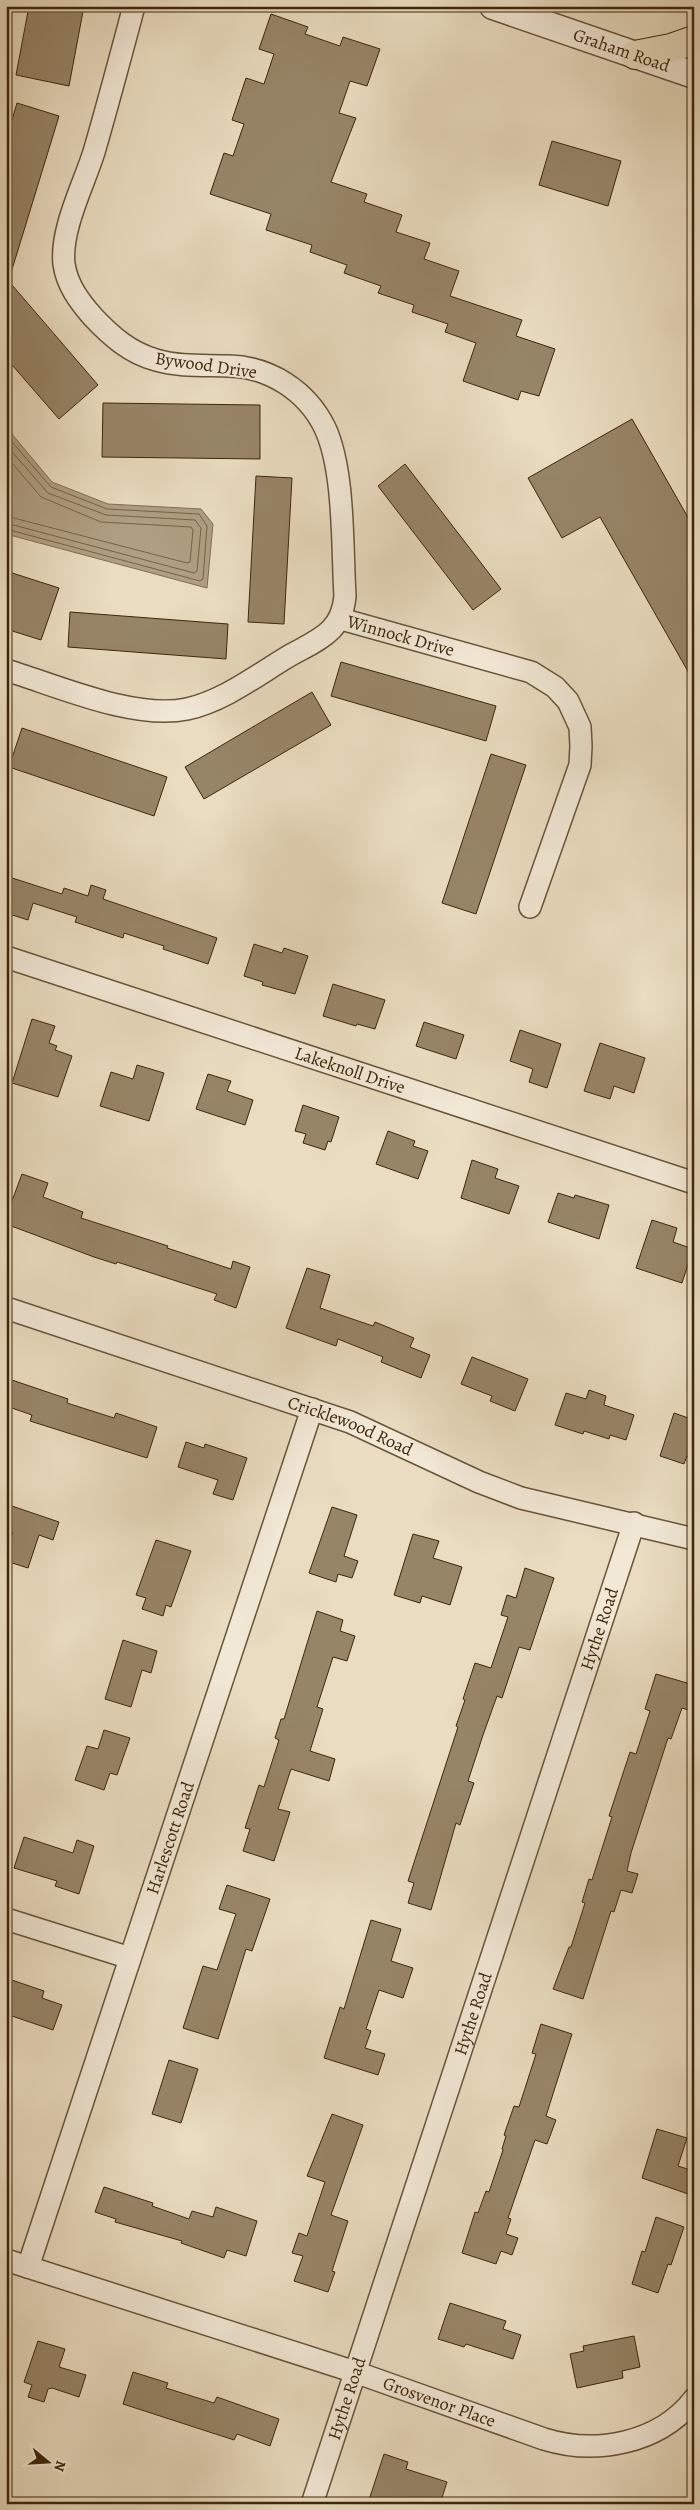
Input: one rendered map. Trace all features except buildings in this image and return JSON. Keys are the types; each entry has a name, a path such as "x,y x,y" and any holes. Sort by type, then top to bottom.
{"main road":[{"path":"635,55 684,45 694,40"}],"street":[{"name":"Bywood Drive","path":"134,6 93,154 67,231 64,251 67,278 77,298 104,330 132,350 171,364 231,366 260,371 286,383 308,403 328,435 337,473 345,596 341,619"},
{"name":"Graham Road","path":"493,6 694,75"},
{"name":"Winnock Drive","path":"6,670 134,709 158,712 188,708 225,694 324,636 341,619 531,672 555,686 568,701 580,727 580,765 530,907"},
{"name":"Lakeknoll Drive","path":"6,957 694,1183"},
{"name":"Cricklewood Road","path":"6,1308 350,1422 479,1482 521,1498 634,1523 694,1539"},
{"name":"Harlescott Road","path":"28,2267 312,1409"},
{"name":"Hythe Road","path":"312,2504 634,1523"},
{"path":"6,1919 130,1958"},
{"name":"Grosvenor Place","path":"6,2260 355,2372 572,2446 608,2446 644,2436 675,2418 694,2399"}],"water":[{"path":"6,427 52,482 108,504 201,509 213,524 207,588 6,534"}]}
